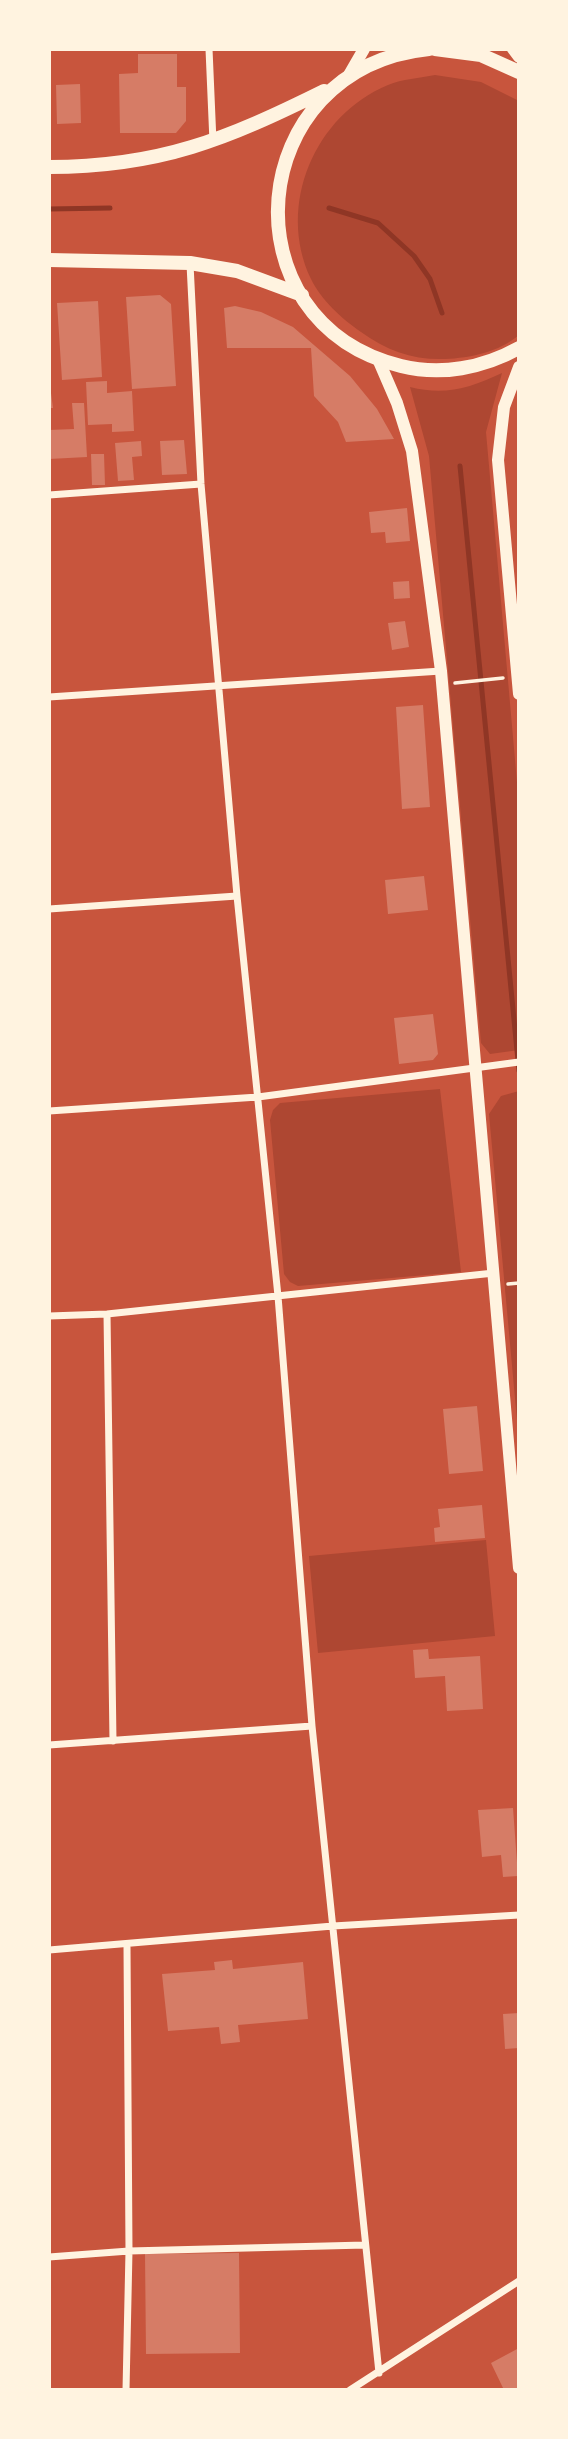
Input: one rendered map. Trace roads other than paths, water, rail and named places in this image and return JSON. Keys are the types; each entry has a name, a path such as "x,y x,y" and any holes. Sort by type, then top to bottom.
{"highway":[{"path":"429,49 379,59 349,75 335,86 301,124 287,154 279,185 279,234 288,265 302,295 335,332 378,359 416,369 457,369 488,362 519,348"},
{"path":"435,49 481,55 519,72"},
{"path":"49,167 96,167 149,159 213,142 335,86"},
{"path":"49,260 190,263 237,271 302,295"}],"main road":[{"path":"349,75 364,49"},
{"path":"513,49 519,57"},
{"path":"378,359 397,403 412,451 441,671 519,1568"},
{"path":"519,367 504,407 498,460 516,626 519,694"}],"street":[{"path":"209,49 213,142"},
{"path":"190,263 201,484 237,897 278,1296 312,1726 379,2373"},
{"path":"49,495 201,484"},
{"path":"49,697 441,671"},
{"path":"49,909 237,897"},
{"path":"49,1111 258,1097 519,1062"},
{"path":"49,1316 107,1314 494,1273"},
{"path":"107,1314 113,1741"},
{"path":"49,1745 312,1726"},
{"path":"49,1950 127,1946 333,1926 519,1915"},
{"path":"126,2390 129,2251 127,1946"},
{"path":"49,2257 129,2251 365,2245"},
{"path":"349,2390 519,2281"}],"waterway":[{"path":"49,209 110,208"},
{"path":"329,208 378,223 414,256 430,279 442,313"},
{"path":"460,466 519,1071"}]}
